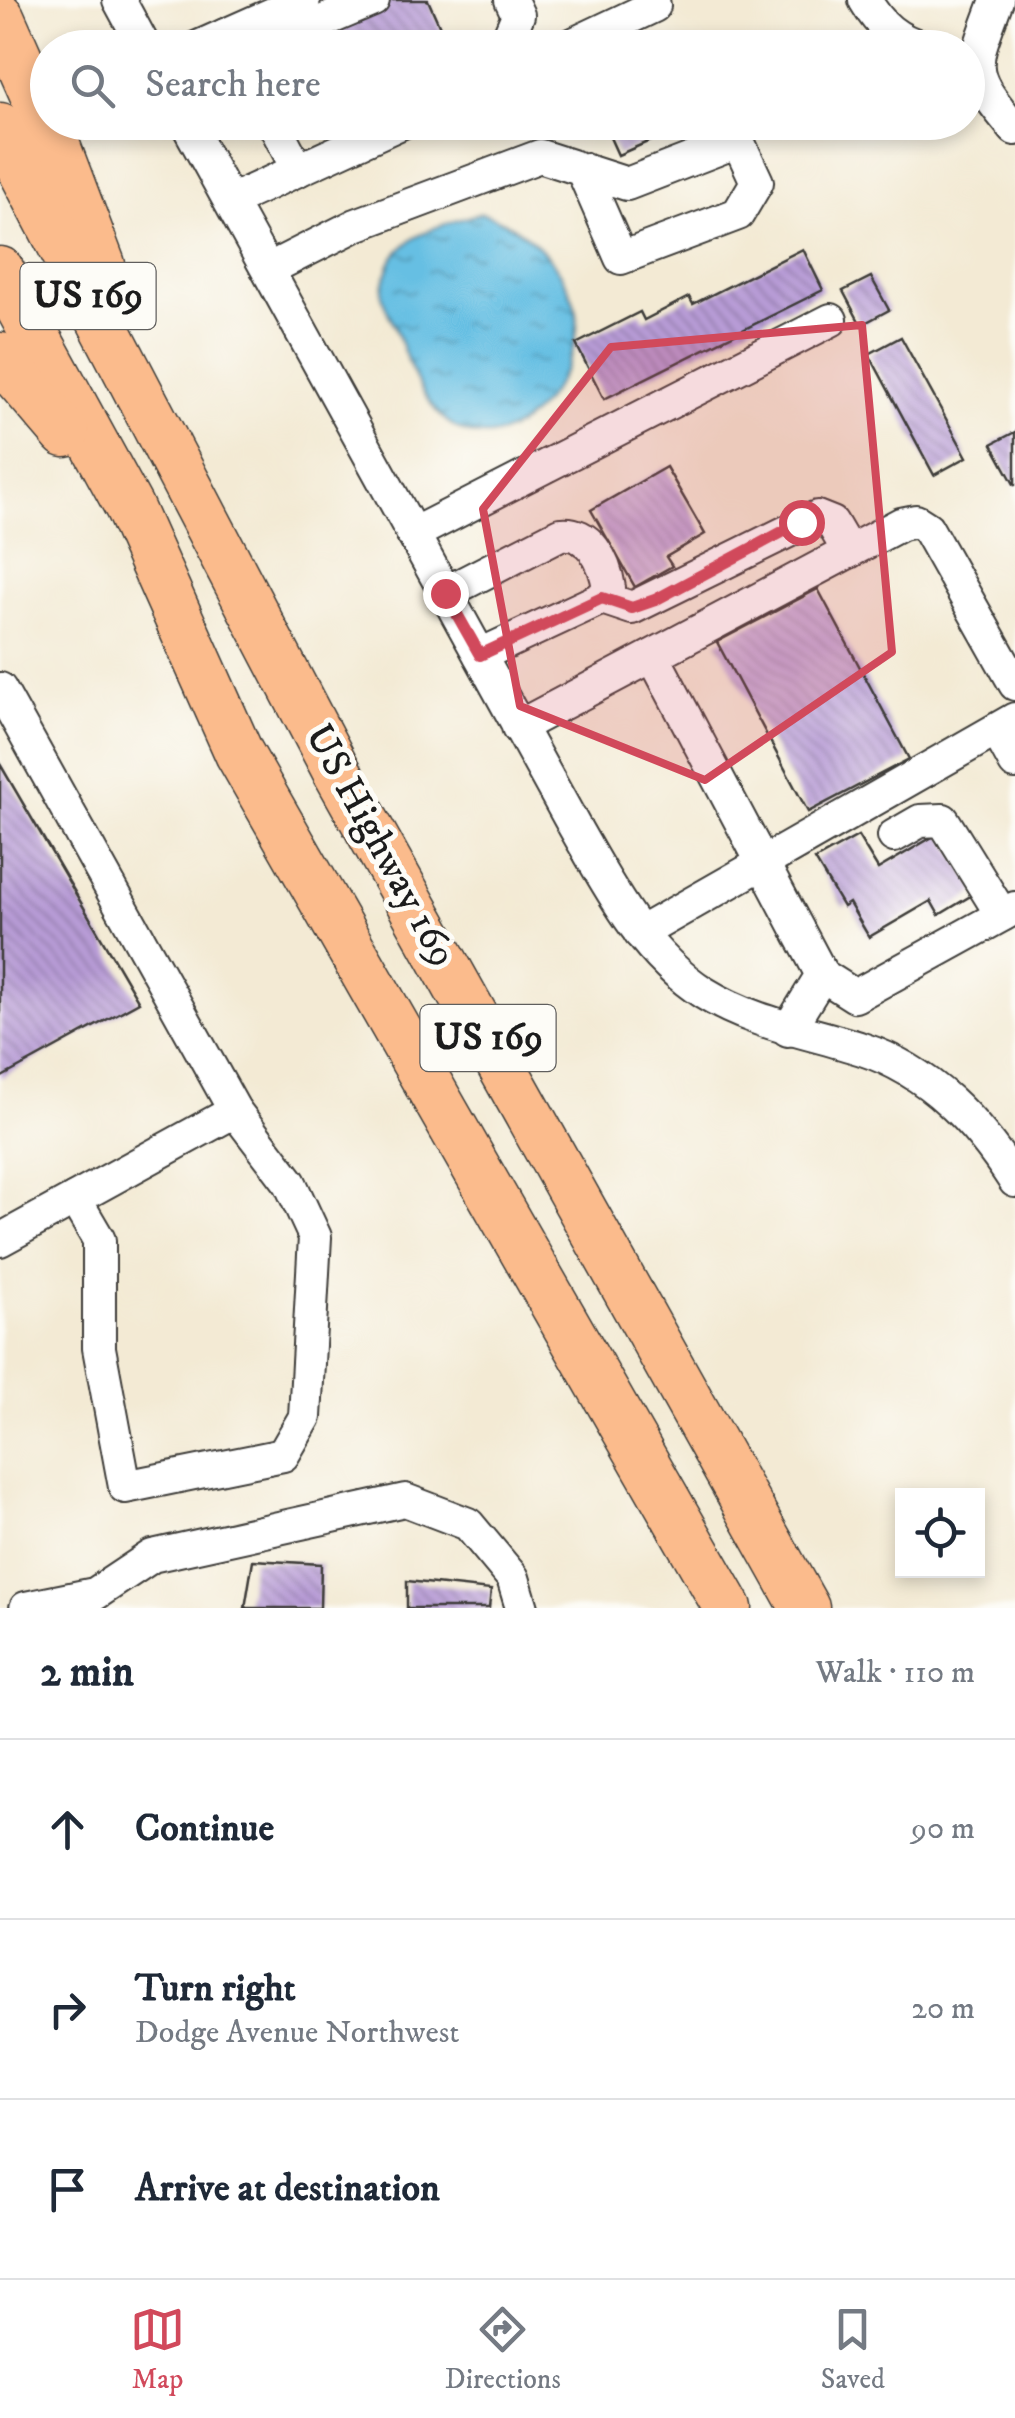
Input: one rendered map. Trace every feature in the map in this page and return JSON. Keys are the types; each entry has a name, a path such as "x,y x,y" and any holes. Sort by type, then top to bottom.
{"highway":[{"path":"0,17 30,85"},
{"name":"US Highway 169","path":"0,128 336,768 805,1608"},
{"path":"54,140 177,465"},
{"name":"US Highway 169","path":"0,272 129,508 240,753 728,1608"},
{"path":"0,357 129,508"}],"street":[{"path":"119,0 135,30"},
{"path":"244,30 304,0"},
{"path":"302,30 373,0"},
{"path":"511,0 518,16 512,30"},
{"path":"528,30 537,9 533,0"},
{"path":"603,30 654,6 653,0"},
{"path":"865,0 888,30"},
{"path":"985,30 997,0"},
{"path":"985,89 1015,129"},
{"path":"196,140 518,727 611,892 640,934 668,966 703,992 742,1013 788,1030 863,1049 935,1088 974,1125 1015,1181"},
{"path":"282,140 298,170"},
{"path":"230,201 363,140"},
{"path":"269,270 356,225 540,156 582,169 627,184 738,141 757,182 738,214 621,258 582,169"},
{"path":"412,534 831,320"},
{"path":"602,598 632,608 655,600 817,517 832,522 849,552"},
{"path":"518,727 901,524 916,521 927,528 1015,684"},
{"path":"445,593 560,534 573,532 586,538 608,577 609,588 602,598 480,655"},
{"path":"653,656 822,976 855,996 1008,912 943,820 906,829 895,786"},
{"path":"0,689 235,1112 290,1184 315,1237 305,1417 284,1455 125,1487 99,1348 100,1240 75,1199"},
{"path":"640,934 1006,724 1015,764"},
{"path":"788,1030 822,976"},
{"path":"0,1240 235,1112"},
{"path":"26,1608 96,1601 152,1556 352,1508 405,1500 468,1524 513,1578 522,1608"}],"highlighted area":[{"path":"862,325 892,652 705,780 520,706 483,509 611,347"}],"water":[{"path":"481,213 526,236 551,260 569,290 577,325 567,366 542,404 509,430 491,435 471,434 454,426 428,400 409,364 382,294 390,265 402,248 434,228"}],"building":[{"path":"386,0 428,0 441,30 332,30"},
{"path":"611,140 652,140 618,155"},
{"path":"803,249 823,290 604,399 576,344 640,312 644,320 689,297 693,304"},
{"path":"871,277 889,310 861,325 843,291"},
{"path":"901,337 967,457 934,475 869,354"},
{"path":"1015,432 1015,486 992,444"},
{"path":"666,467 705,534 666,557 672,566 635,587 591,510"},
{"path":"818,589 909,759 808,812 717,642"},
{"path":"0,764 139,1002 0,1078"},
{"path":"941,832 977,892 939,915 931,901 869,937 849,903 843,907 815,860 858,836 878,869"},
{"path":"253,1560 321,1564 320,1608 245,1608"},
{"path":"407,1581 491,1590 489,1608 407,1608"}],"route":[{"path":"445,593 480,655 602,598 632,608 655,600 801,522"}]}
